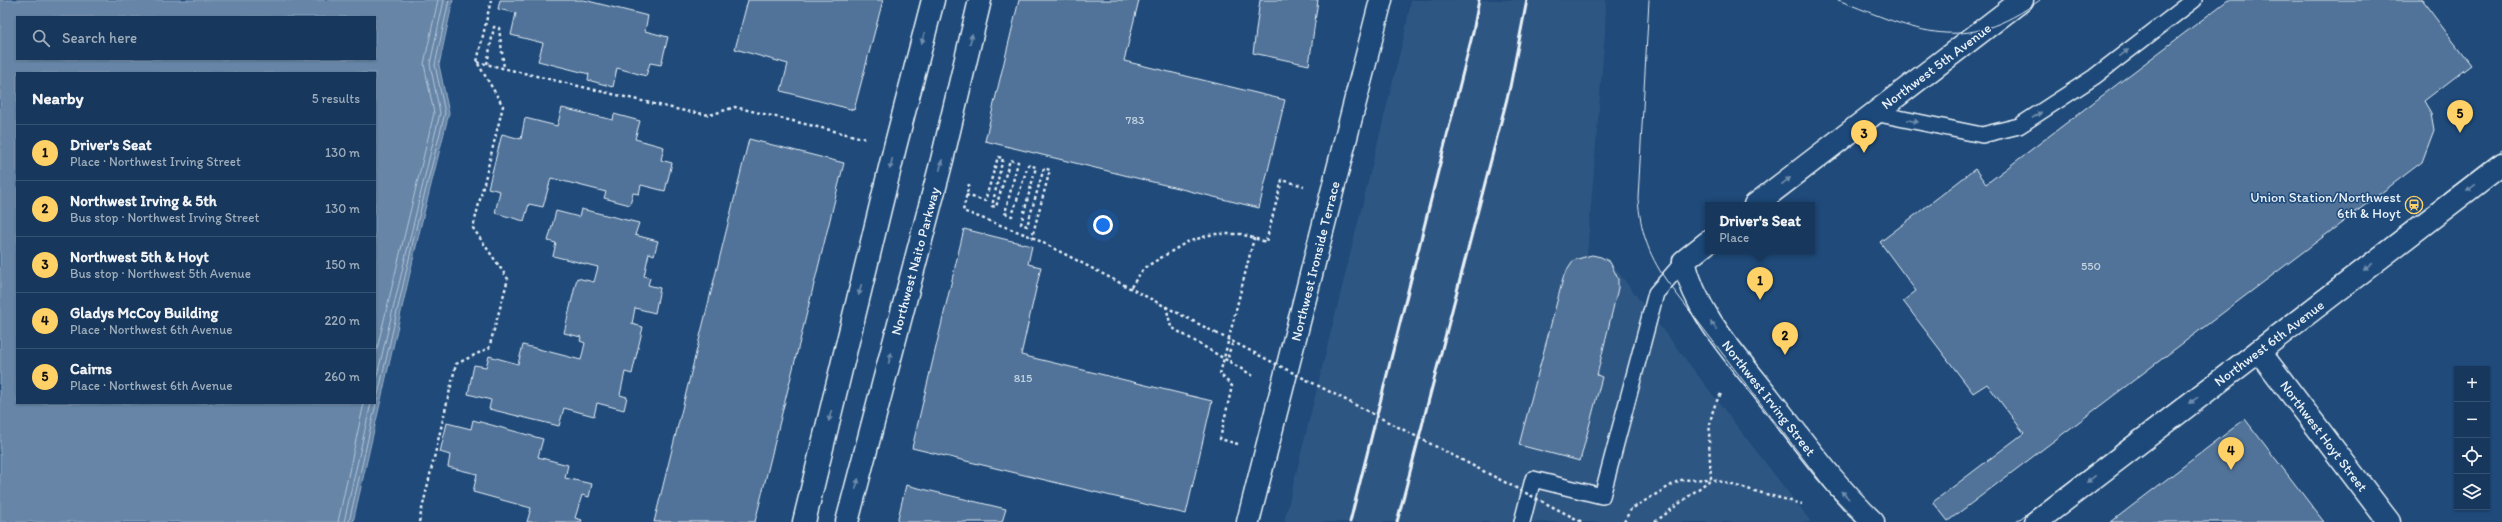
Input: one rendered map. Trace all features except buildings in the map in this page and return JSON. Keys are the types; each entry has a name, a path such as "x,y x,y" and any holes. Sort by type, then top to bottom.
{"street":[{"path":"804,522 893,155 933,0"},
{"name":"Northwest Naito Parkway","path":"847,522 942,160 980,0"},
{"name":"Northwest Ironside Terrace","path":"1248,522 1381,0"},
{"name":"Northwest 5th Avenue","path":"1759,202 1874,113 1999,7 2022,0"},
{"name":"Northwest 6th Avenue","path":"2036,522 2502,164"},
{"path":"1684,261 1705,244"},
{"name":"Northwest Irving Street","path":"1684,261 1688,278 1705,315 1841,492 1873,522"},
{"name":"Northwest Hoyt Street","path":"2259,351 2390,522"}],"lane":[{"path":"1874,113 1982,135 2019,126 2094,77 2194,0"},
{"path":"1522,522 1533,479 1602,496 1656,293 1684,261"}],"path":[{"path":"419,522 456,364 489,348 508,279 473,228 503,106 477,62 491,0"},
{"path":"487,64 494,27 499,28 504,68"},
{"path":"477,62 680,110 710,115 735,106 868,139"},
{"path":"966,195 985,201 998,157 1003,158 992,206 996,207 1010,160 1018,162 1005,213 1012,216 1028,165 1036,167 1021,224 1027,226 1044,168 1050,170 1032,237"},
{"path":"1130,287 1144,268 1187,242 1213,234 1240,234 1266,242 1282,180"},
{"path":"969,182 963,211 1032,237 1582,522"},
{"path":"1220,439 1232,386 1220,374 1254,238"},
{"path":"1166,306 1171,327 1281,392"},
{"path":"1233,342 1228,352 1229,359 1242,370"},
{"path":"1711,479 1710,421 1714,404 1721,394"},
{"path":"1655,522 1711,479"},
{"path":"1624,521 1631,509 1680,480 1711,479 1802,504"}],"shaded area":[{"path":"1411,0 1606,0 1605,34 1587,254 1608,259 1811,522 1284,522 1405,32"}],"water":[{"path":"0,0 453,0 439,65 449,113 421,225 353,522 0,522"}],"tram line":[{"path":"1649,0 1638,198 1643,231 1654,261 1666,280 1828,491 1858,522"},
{"path":"1838,0 1892,21 1940,33 1963,33 1987,28 2012,17 2040,0"},
{"path":"2016,522 2502,150"}],"railway":[{"path":"1350,522 1473,32 1479,0"},
{"path":"1397,522 1510,87 1527,0"}],"place":[{"name":"Cairns","path":"2460,133"},
{"name":"Northwest 5th & Hoyt","path":"1864,153"},
{"name":"Union Station/Northwest 6th & Hoyt","path":"2414,205"},
{"name":"Driver's Seat","path":"1760,300"},
{"name":"Northwest Irving & 5th","path":"1785,355"},
{"name":"Gladys McCoy Building","path":"2231,470"}]}
